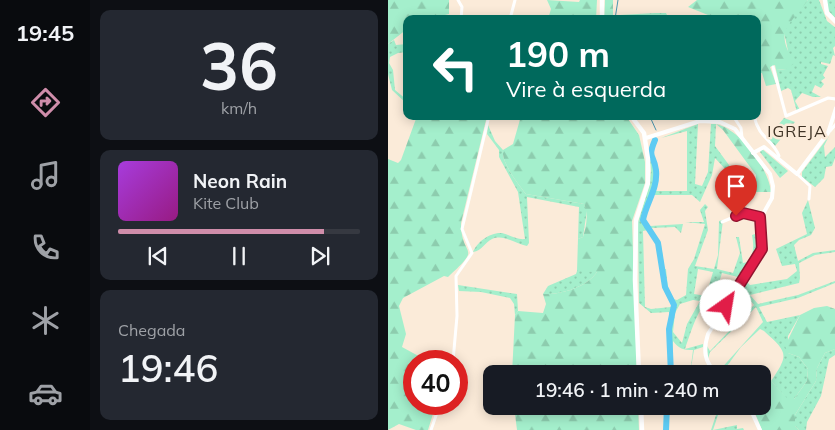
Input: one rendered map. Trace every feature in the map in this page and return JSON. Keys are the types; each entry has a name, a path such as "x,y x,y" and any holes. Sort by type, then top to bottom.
{"main road":[{"path":"602,0 602,15"},
{"path":"824,0 827,13 836,22"},
{"path":"634,120 646,138 648,183 636,220 635,280 639,365"},
{"path":"641,415 642,430"}],"street":[{"path":"458,0 462,7 461,15"},
{"path":"511,15 515,0"},
{"path":"773,68 786,116 828,98 836,99"},
{"path":"828,133 836,108"},
{"path":"454,350 457,316 456,276 472,253 462,229 488,120"},
{"path":"646,138 700,121 710,120 726,124 735,129 770,174 773,186 772,198 760,217 762,249 708,334 705,344 705,358 709,365"},
{"path":"736,120 740,125 742,138"},
{"path":"755,120 758,130 777,151 777,158"},
{"path":"797,174 836,124"},
{"path":"753,153 763,147 797,174 810,186 809,199"},
{"path":"722,222 741,213 760,217"},
{"path":"431,430 436,415"},
{"path":"754,415 760,430"}],"green space":[{"path":"388,0 449,0 449,14 403,15 403,32 388,44"},
{"path":"547,0 579,2 580,0 597,0 596,15 549,15 551,9"},
{"path":"605,0 613,0 613,15 604,15"},
{"path":"697,0 808,0 786,29 785,43 795,63 786,69 776,70 775,65 770,67 776,84 766,86 761,73 761,15 708,15 688,7"},
{"path":"808,0 819,0 827,21 836,28 835,46 833,48 835,56 833,55 830,64 821,62 821,64 828,66 823,75 825,78 821,81 824,84 821,88 815,85 812,92 821,97 813,97 802,93 795,101 800,110 797,112 791,90 788,88 781,91 776,70 786,69 788,51 784,32 791,18"},
{"path":"826,0 835,0 835,18 827,9"},
{"path":"666,13 667,15 620,15"},
{"path":"394,40 396,45 403,44 403,52 390,57 389,63 393,70 395,90 403,97 403,100 392,90 388,74 388,44"},
{"path":"784,118 795,122 775,146 767,138"},
{"path":"416,120 486,120 461,223 468,255 448,277 444,276 403,298 399,306 406,334 402,347 408,350 403,350 403,415 433,415 428,430 416,430 399,424 388,430 388,159 398,163 401,160"},
{"path":"520,120 629,120 639,135 645,162 645,183 632,221 637,365 512,365 515,315 518,311 543,313 546,304 543,294 573,289 587,282 597,272 577,271 578,239 583,237 586,220 584,204 526,194 507,167 503,150 513,144"},
{"path":"698,124 695,184 702,186 708,172 711,124 716,124 715,146 740,180 737,182 715,158 712,175 700,202 692,195 654,195 646,215 646,222 650,226 683,224 681,233 675,227 651,228 661,245 664,265 660,266 657,246 648,230 643,231 645,307 651,309 671,307 664,289 663,269 666,269 668,288 673,299 677,300 686,295 688,269 694,259 705,224 685,222 704,222 700,210 705,204 708,207 705,211 708,230 695,266 714,269 718,255 719,221 723,220 717,269 733,273 740,253 736,237 739,237 743,263 748,262 751,256 753,246 752,235 755,234 758,252 727,300 706,300 694,324 685,349 703,344 703,347 694,350 692,365 693,350 686,350 677,346 673,341 672,365 669,365 669,312 651,313 639,303 638,222 649,186 651,171 649,149 652,141 658,139 653,153 658,172 656,191 687,191 687,131 661,138","holes":["698,269 713,272 706,296 694,294","722,273 738,277 726,296 715,296","693,300 700,301 687,324 682,343 673,332 675,313 680,304"]},
{"path":"716,124 725,127 752,151 765,172 771,192 748,192 748,197 738,197 737,182 740,180 746,188 751,188 756,183 756,175 723,130"},
{"path":"488,125 495,141 503,150 507,167 526,194 584,204 587,210 583,237 578,239 579,207 527,197 529,243 527,246 505,238 496,238 473,252 481,241 497,233 525,239 518,192 499,157 499,150 487,134"},
{"path":"829,136 824,146 825,157 835,147 835,158 832,166 826,167 824,178 815,187 802,177 802,172"},
{"path":"762,149 788,171 780,178 760,152"},
{"path":"808,200 815,228 811,235 799,240 794,245 798,261 813,253 835,250 835,252 815,255 799,263 799,283 750,295 758,304 798,295 835,281 835,283 798,298 759,307 767,322 800,315 788,336 788,353 799,357 808,369 807,381 794,399 787,399 771,381 781,365 783,354 777,344 764,331 760,329 741,347 728,365 724,365 763,322 756,307 710,352 708,359 707,346 710,351 754,305 740,287 745,280 750,285 787,279 797,271 795,264 782,266 776,249 807,234 802,213"},
{"path":"590,270 597,272 580,286 558,293 543,294 548,286 576,274 577,271"},
{"path":"458,285 517,294 518,311 515,315 514,304 510,298 481,292 459,291"},
{"path":"827,306 835,309 835,349 825,353 817,368 816,381 795,415 795,426 799,430 762,430 756,415 771,415 771,381 787,398 794,399 807,381 808,369 799,357 788,353 785,346 800,315 814,308"},
{"path":"835,349 835,355 829,359 821,396 807,422 806,430 799,430 795,426 795,415 816,381 817,368 825,353"},
{"path":"515,415 638,415 639,430 517,430"},
{"path":"716,415 718,415 713,430 711,430"},
{"path":"737,425 737,429 743,428 744,430 713,430"}],"waterway":[{"path":"616,15 618,0"},
{"path":"651,120 656,130"},
{"path":"655,140 651,154 655,165 656,177 654,190 643,220 658,243 665,287 674,305 669,329 671,365"},
{"path":"666,430 667,415"}],"district":[{"name":"IGREJA","path":"797,131"}],"route":[{"path":"726,306 762,249 763,240 759,221 760,217 743,213 736,216"}]}
